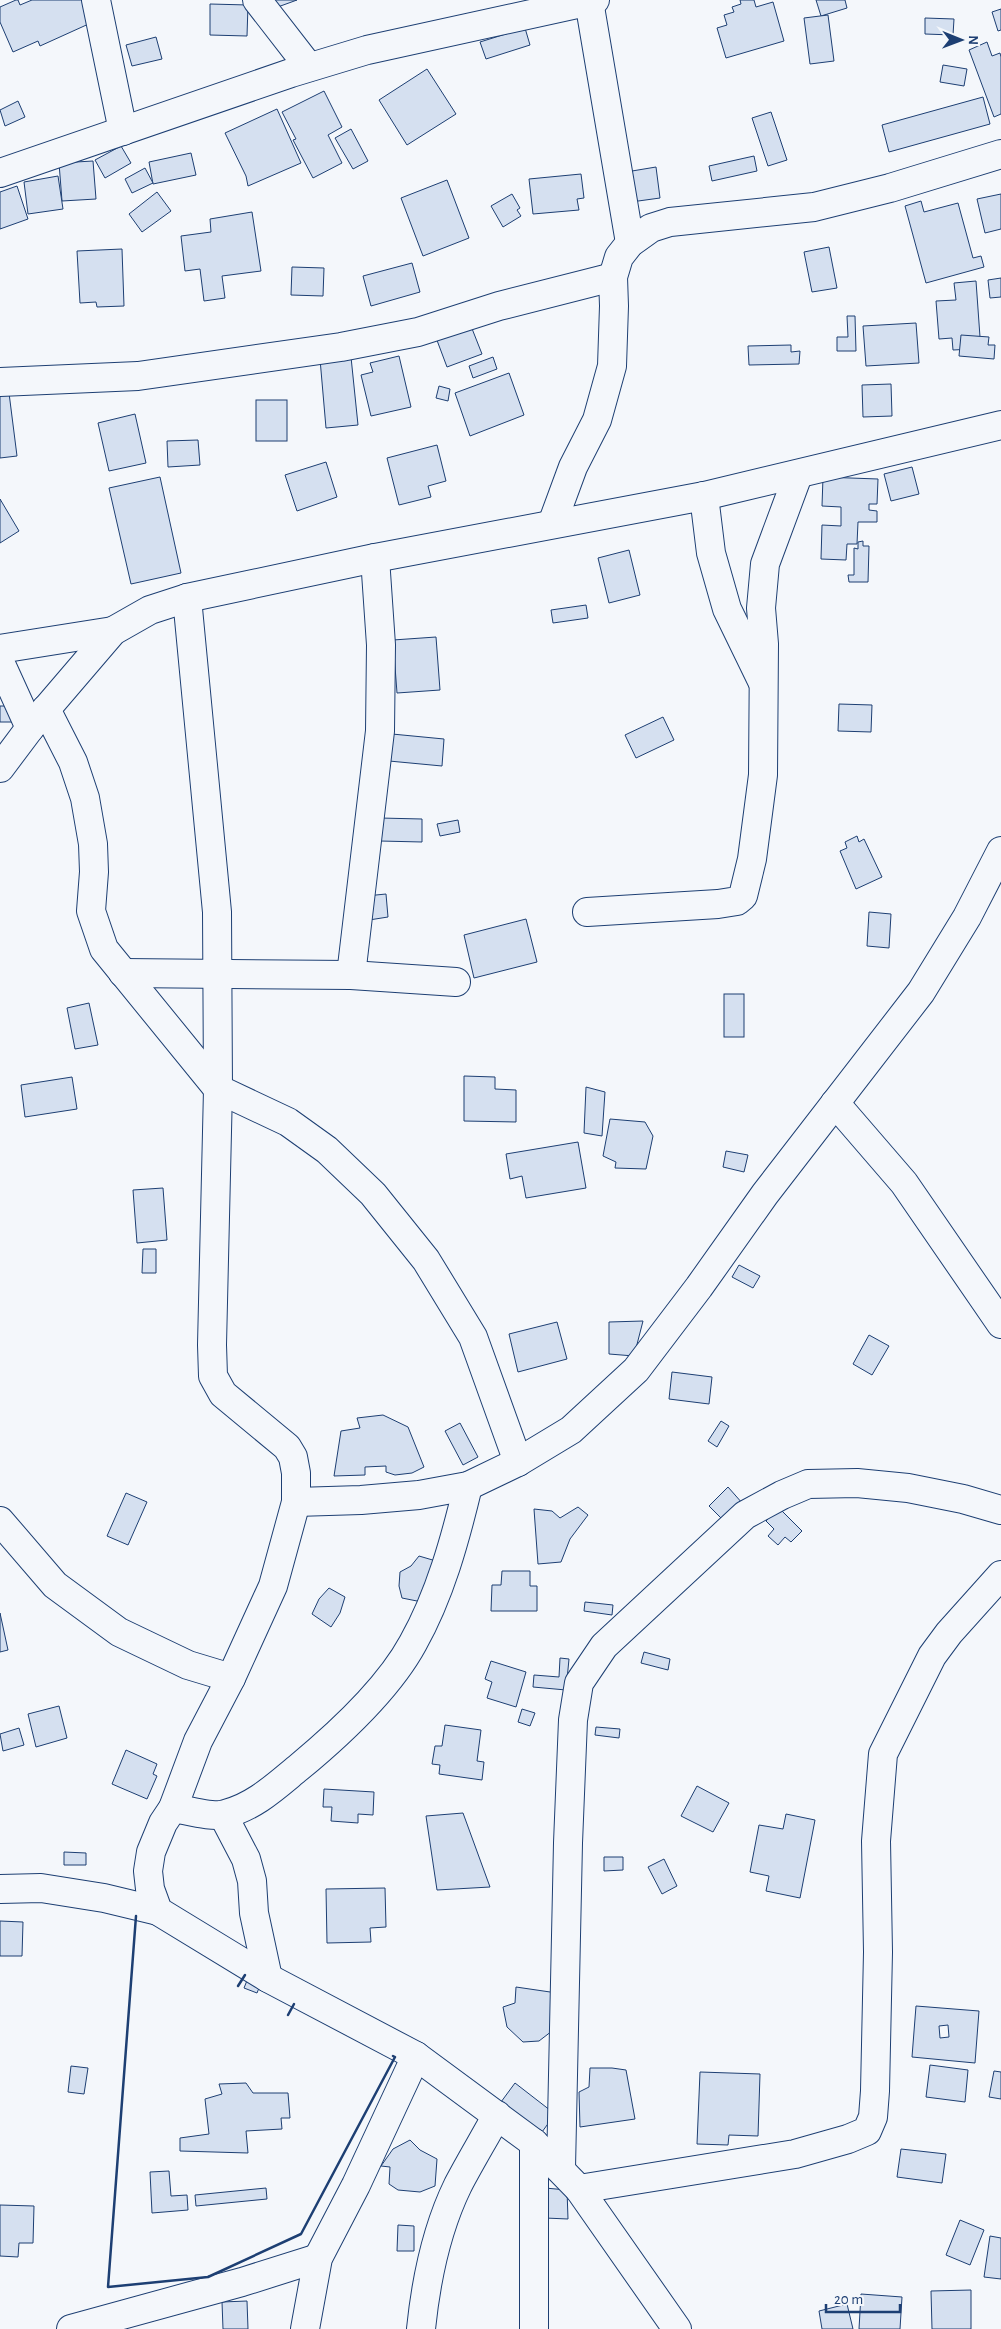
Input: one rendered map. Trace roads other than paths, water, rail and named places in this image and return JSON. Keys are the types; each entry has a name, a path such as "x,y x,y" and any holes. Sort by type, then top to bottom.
{"street":[{"path":"96,0 122,131"},
{"path":"257,0 309,67"},
{"path":"3,165 122,131 309,67 367,50 435,33 592,1 630,243"},
{"path":"552,524 573,467 597,420 612,366 613,278 619,257 630,243 651,228 670,222 824,205 890,188 1001,154"},
{"path":"0,382 77,377 138,376 341,347 418,332 499,306 613,278"},
{"path":"0,768 38,718 113,632 150,610 188,598 375,558 704,496 1001,426"},
{"path":"586,912 718,904 737,901 743,896 752,859 763,775 764,644 761,608 765,564 798,474"},
{"path":"704,496 711,553 727,609 763,684"},
{"path":"351,975 380,731 381,645 375,558"},
{"path":"158,1911 150,1890 148,1871 151,1852 163,1823 173,1808 198,1741 231,1678 273,1586 296,1502 296,1473 293,1457 287,1447 223,1394 214,1376 212,1345 218,1089 218,912 188,598"},
{"path":"0,649 113,632"},
{"path":"0,662 38,718 73,762 85,798 93,844 94,872 90,911 104,949 218,1089 288,1122 327,1150 373,1194 391,1216 426,1260 473,1337 518,1462"},
{"path":"296,1502 419,1495 468,1486 518,1462 571,1430 636,1370 699,1288 764,1194 921,992 967,917 1001,851"},
{"path":"123,973 351,975 456,982"},
{"path":"835,1103 904,1183 1001,1324"},
{"path":"561,2168 568,1842 573,1720 579,1683 604,1646 745,1515 782,1494 808,1484 857,1483 908,1488 963,1499 1001,1510"},
{"path":"173,1808 223,1815 246,1807 310,1758 359,1711 389,1678 413,1644 439,1585 456,1535 468,1486"},
{"path":"0,1521 55,1585 119,1632 188,1665 231,1678"},
{"path":"579,2189 795,2154 848,2139 867,2131 873,2117 875,2091 878,1952 876,1841 883,1754 932,1656 949,1632 1001,1575"},
{"path":"223,1815 246,1858 252,1881 254,1913 268,1978"},
{"path":"0,1889 41,1888 104,1898 158,1911 268,1978 416,2056 534,2143 561,2168 579,2189 677,2329"},
{"path":"305,2329 318,2258 356,2185 416,2056"},
{"path":"421,2329 424,2298 438,2236 458,2186 497,2115"},
{"path":"534,2143 534,2329"},
{"path":"71,2329 242,2282 318,2258"}]}
